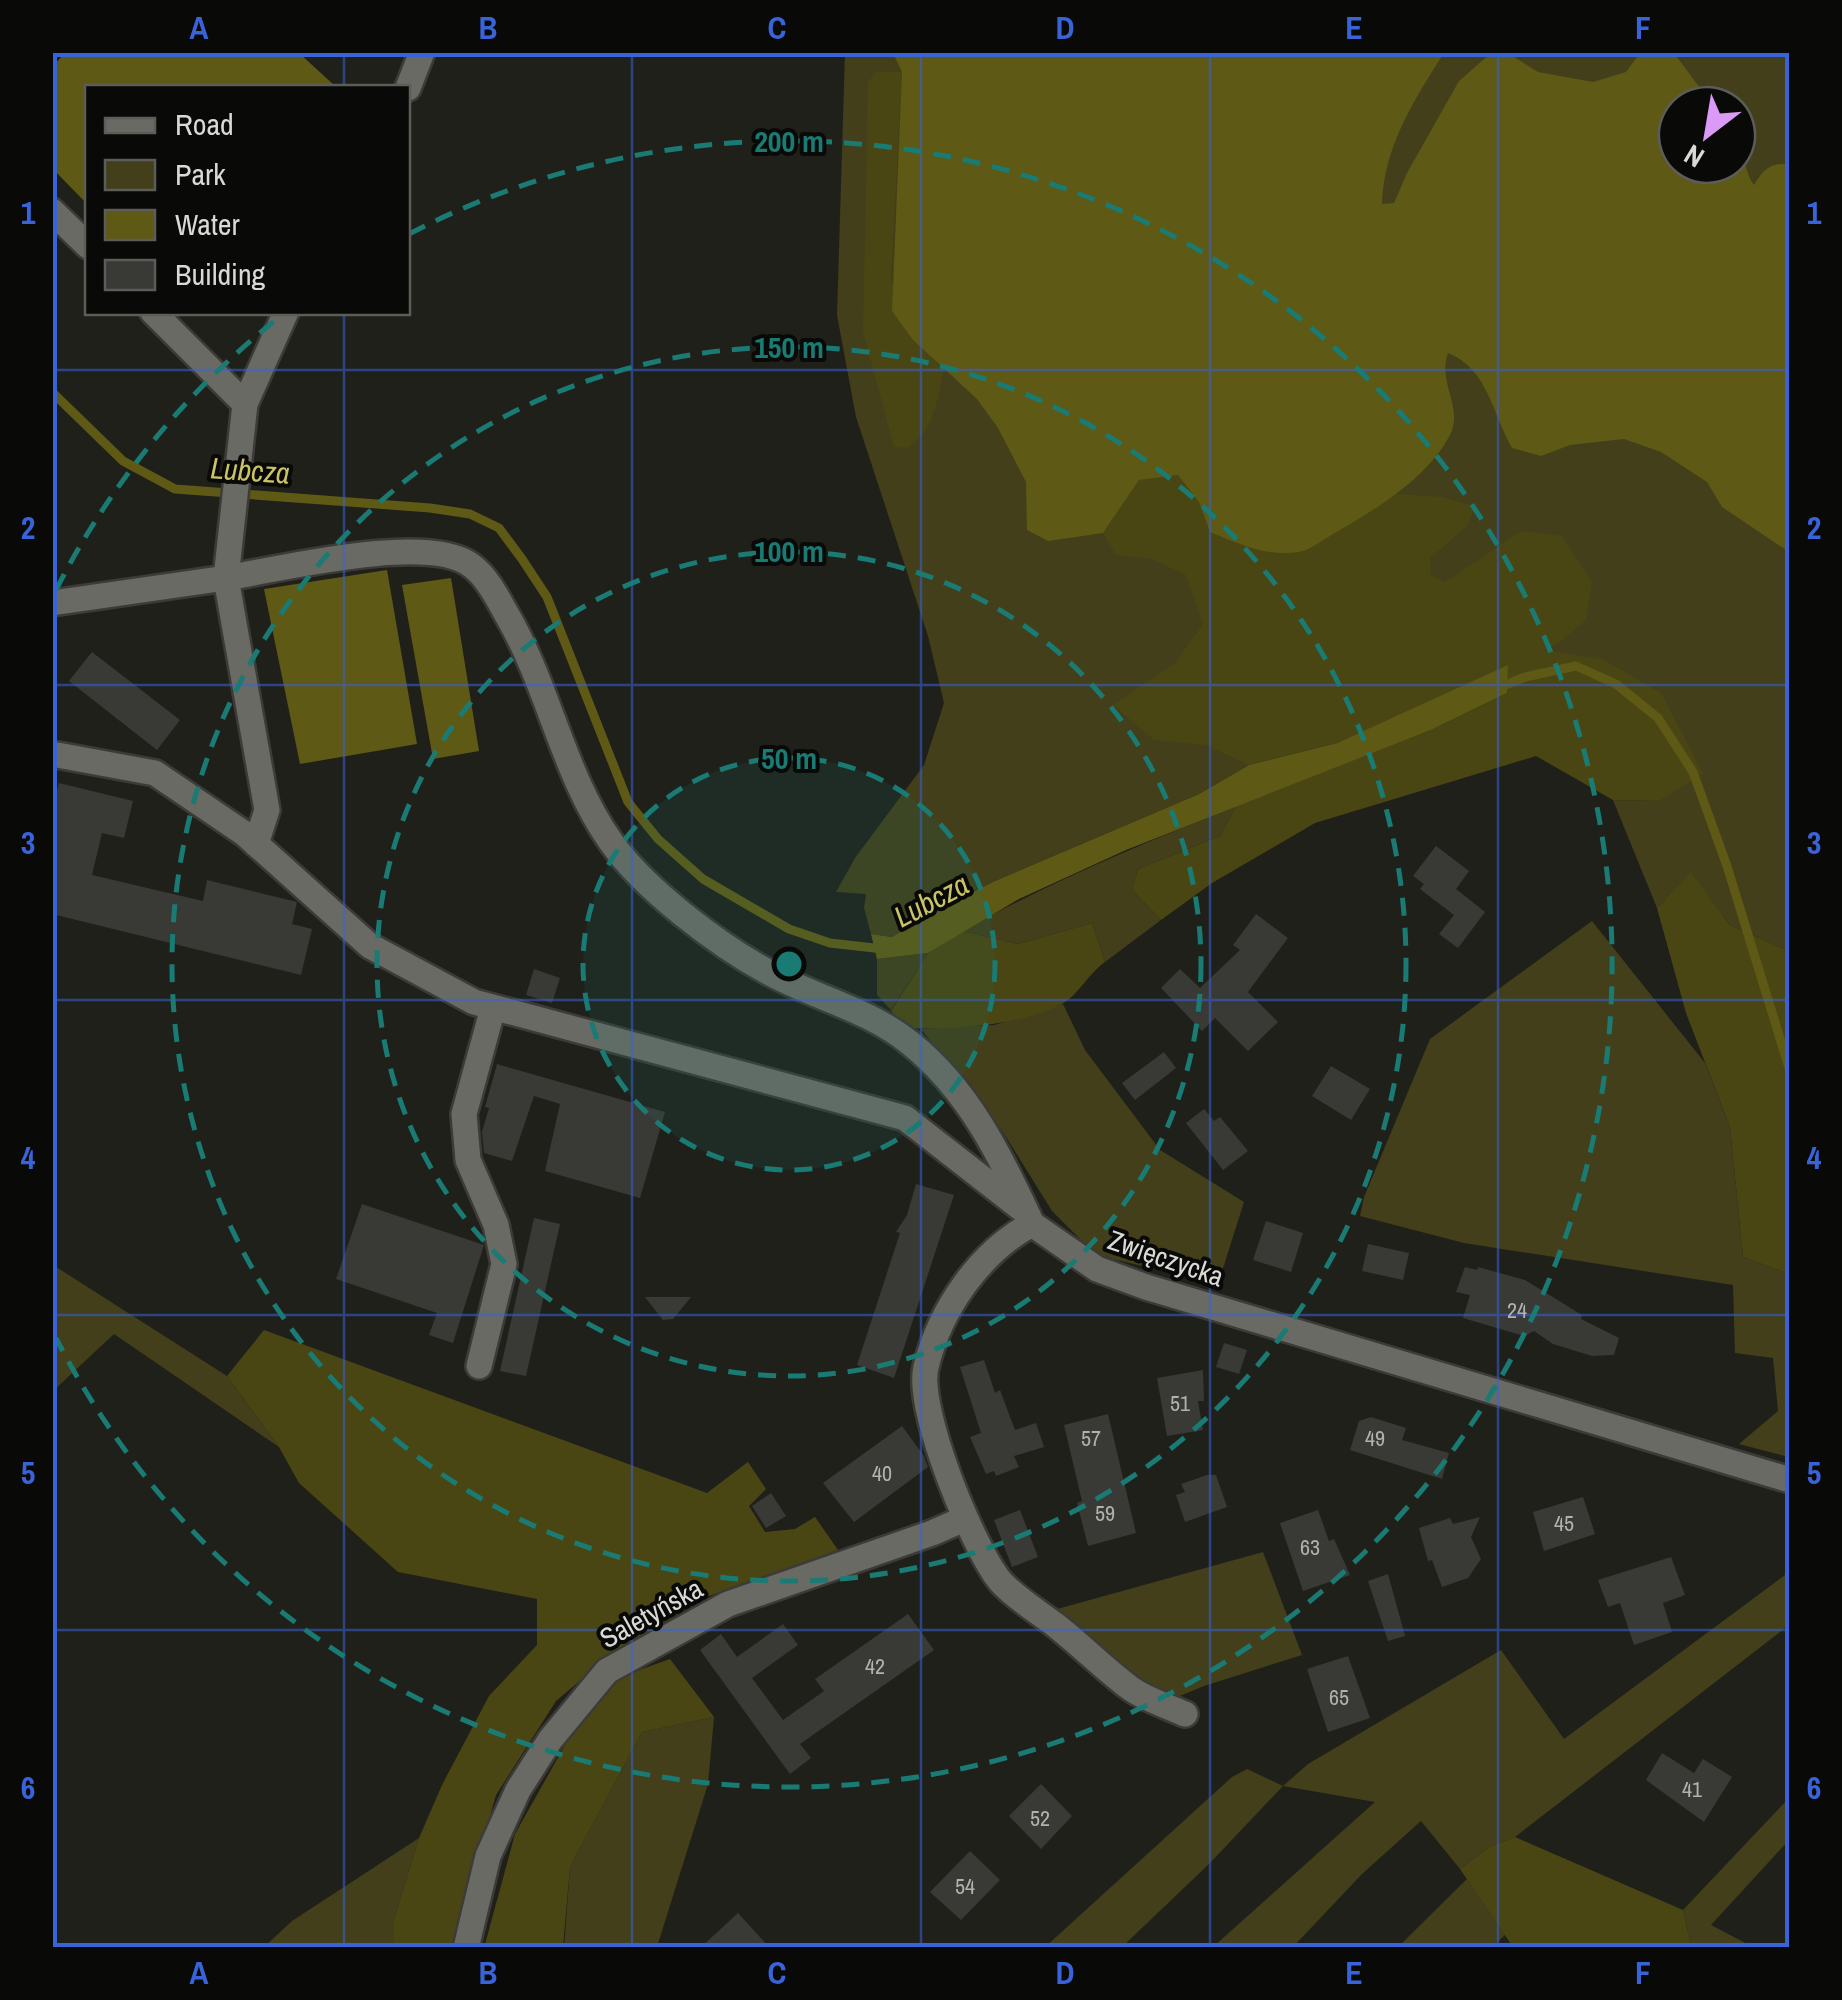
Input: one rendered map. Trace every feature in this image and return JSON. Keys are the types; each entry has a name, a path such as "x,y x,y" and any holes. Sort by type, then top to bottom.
{"street":[{"path":"409,85 422,52"},
{"path":"52,211 85,243"},
{"path":"156,315 245,404"},
{"path":"256,844 267,810 226,578 245,404 285,315"},
{"path":"52,603 401,550 442,552 472,565 496,595 522,642 584,794 624,856 648,884 756,964 868,1016 908,1041 937,1067 990,1138 1030,1219 971,1273 946,1316 926,1369 926,1387 942,1458 964,1519 1001,1582 1132,1690 1185,1714"},
{"name":"Zwięczycka","path":"52,754 154,773 256,844 370,946 474,1002 904,1118 1097,1269 1790,1480"},
{"path":"478,1366 504,1264 496,1225 468,1160 464,1114 493,1008"},
{"name":"Saletyńska","path":"466,1948 488,1856 518,1790 550,1740 606,1671 728,1604 964,1519"}],"green space":[{"path":"845,53 1789,53 1789,951 1730,925 1691,873 1657,908 1613,800 1659,801 1603,659 1249,765 1199,794 995,881 892,937 871,934 864,908 866,894 836,892 855,858 924,765 944,703 928,636 856,417 837,315"},
{"path":"1236,806 1220,836 1138,869 1132,890 1161,920 1105,962 1092,923 1018,944 963,931 1064,879"},
{"path":"1592,921 1705,1063 1730,1127 1743,1257 1789,1274 1789,1457 1739,1444 1778,1411 1773,1358 1735,1353 1733,1285 1464,1243 1360,1216 1364,1197 1430,1039"},
{"path":"928,953 891,1010 877,995 877,959"},
{"path":"1063,1004 1085,1050 1160,1150 1244,1202 1218,1284 1096,1255 1052,1211 1001,1129 921,1029 994,1025"},
{"path":"53,1265 227,1376 279,1447 114,1334 53,1391"},
{"path":"1263,1552 1302,1655 1175,1698 1142,1683 1050,1611"},
{"path":"1789,1572 1789,1625 1515,1837 1491,1846 1460,1869 1421,1821 1362,1874 1293,1947 1213,1947 1375,1802 1283,1786 1308,1764 1501,1650 1564,1739"},
{"path":"714,1717 708,1784 657,1947 564,1948 570,1867 642,1732"},
{"path":"1247,1769 1283,1786 1122,1947 1044,1948 1232,1777"},
{"path":"1789,1798 1789,1840 1711,1925 1753,1947 1691,1947 1683,1910"},
{"path":"419,1838 394,1919 394,1947 263,1948 292,1921"},
{"path":"1467,1879 1505,1935 1492,1947 1397,1948"}],"shaded area":[{"path":"876,72 902,72 891,278 913,340 944,369 929,423 908,448 894,447 863,332 868,82"},
{"path":"1179,475 1199,502 1210,532 1302,552 1397,494 1443,497 1475,507 1467,526 1430,558 1431,575 1445,582 1521,531 1562,536 1592,582 1586,620 1544,650 1603,659 1662,694 1703,774 1659,801 1613,800 1536,756 1315,823 1212,883 1161,920 1132,890 1138,869 1220,836 1236,806 1431,730 1507,693 1508,666 1337,743 1249,765 1206,745 1154,740 1113,705 1175,663 1203,624 1186,575 1152,559 1116,555 1103,533 1139,480"},
{"path":"1691,872 1730,925 1789,951 1789,1274 1743,1257 1730,1127 1686,1013 1657,908"},
{"path":"1092,923 1105,962 1060,1005 1005,1022 945,1028 907,1028 891,1011 928,953 963,931 1018,944"},
{"path":"264,1330 707,1493 748,1462 766,1489 749,1506 765,1532 795,1529 815,1517 838,1550 709,1596 615,1651 556,1701 496,1795 470,1886 459,1947 394,1947 394,1919 419,1838 442,1785 489,1696 537,1645 537,1599 398,1572 299,1483 279,1447 227,1376"},
{"path":"670,1659 714,1717 642,1732 570,1867 563,1947 484,1948 515,1834 574,1729 617,1678"},
{"path":"1515,1837 1683,1910 1691,1947 1513,1947 1460,1869 1491,1846"}],"water":[{"path":"65,53 299,53 334,85 85,85 85,202 53,169 53,66"},
{"path":"893,53 1444,53 1395,143 1382,204 1394,203 1459,81 1491,53 1508,53 1538,72 1593,82 1626,72 1640,53 1674,53 1698,85 1657,85 1657,185 1757,185 1768,168 1789,164 1789,552 1722,507 1707,482 1661,452 1624,439 1570,445 1541,456 1512,448 1481,381 1461,360 1448,353 1446,375 1454,415 1450,435 1440,451 1399,492 1308,549 1287,553 1264,551 1210,532 1199,502 1178,475 1139,480 1103,533 1048,541 1027,530 1026,482 998,428 977,399 913,340 892,311 902,72"},
{"path":"387,570 417,744 300,764 264,589"},
{"path":"451,578 479,751 433,759 402,585"},
{"path":"1508,665 1507,693 1431,730 1126,850 1019,899 928,953 877,959 871,934 892,937 995,881 1199,794 1249,765 1337,743"}],"building":[{"path":"92,652 180,720 157,750 69,681"},
{"path":"59,783 133,801 124,838 102,833 92,875 203,901 207,880 297,902 292,924 312,929 301,975 52,914 52,810"},
{"path":"1436,846 1469,871 1456,889 1485,912 1458,948 1439,934 1454,915 1420,889 1424,884 1413,876"},
{"path":"1256,914 1288,938 1248,992 1278,1022 1248,1051 1215,1018 1202,1031 1161,988 1180,969 1200,988 1240,950 1233,945"},
{"path":"534,969 560,978 552,1003 526,995"},
{"path":"1164,1052 1176,1068 1135,1100 1122,1083"},
{"path":"497,1064 665,1112 640,1198 545,1171 560,1104 534,1096 512,1161 484,1153 482,1132 489,1108 485,1107"},
{"path":"1331,1066 1370,1089 1351,1120 1312,1096"},
{"path":"1204,1109 1214,1121 1220,1117 1248,1151 1223,1170 1186,1123"},
{"path":"916,1184 954,1195 894,1378 857,1365 900,1233 896,1232 907,1215"},
{"path":"362,1204 484,1245 453,1343 429,1335 437,1313 336,1279"},
{"path":"534,1218 560,1224 526,1376 500,1371"},
{"path":"1266,1221 1303,1233 1291,1272 1253,1260"},
{"path":"1368,1244 1409,1253 1403,1280 1362,1271"},
{"path":"1465,1267 1525,1280 1582,1315 1581,1319 1619,1338 1614,1355 1592,1356 1553,1344 1534,1331 1524,1336 1463,1318 1470,1295 1456,1292"},
{"path":"645,1297 691,1297 673,1319 663,1320"},
{"path":"1224,1343 1247,1350 1239,1374 1216,1367"},
{"path":"984,1360 995,1393 1000,1390 1015,1430 1036,1423 1044,1447 1014,1456 1019,1467 996,1476 994,1471 986,1474 970,1437 981,1433 960,1367"},
{"path":"1203,1370 1204,1401 1198,1401 1203,1430 1167,1436 1157,1378"},
{"path":"1108,1414 1136,1533 1088,1546 1064,1425"},
{"path":"1371,1417 1406,1428 1402,1440 1449,1453 1442,1479 1350,1450 1359,1421"},
{"path":"902,1426 928,1467 854,1522 823,1483"},
{"path":"1216,1475 1227,1507 1185,1522 1176,1495 1185,1492 1181,1484"},
{"path":"771,1493 786,1516 766,1528 752,1506"},
{"path":"1583,1497 1595,1534 1544,1551 1533,1512"},
{"path":"1020,1510 1038,1557 1012,1567 994,1520"},
{"path":"1318,1510 1329,1541 1334,1539 1350,1575 1303,1591 1280,1523"},
{"path":"1480,1517 1471,1537 1481,1559 1468,1578 1442,1587 1432,1560 1428,1561 1419,1528 1450,1518 1453,1524"},
{"path":"1671,1557 1685,1595 1663,1603 1672,1632 1634,1645 1620,1603 1608,1607 1598,1580"},
{"path":"1388,1574 1405,1636 1388,1641 1368,1581"},
{"path":"908,1614 934,1650 800,1744 811,1758 790,1774 700,1650 721,1634 737,1657 783,1624 798,1645 752,1678 783,1720 824,1691 815,1679"},
{"path":"1348,1656 1370,1718 1328,1732 1307,1669"},
{"path":"1662,1753 1694,1773 1703,1759 1732,1777 1704,1822 1646,1780"},
{"path":"1041,1784 1072,1816 1041,1849 1009,1816"},
{"path":"970,1851 1000,1880 961,1920 930,1892"},
{"path":"738,1913 770,1948 700,1948"}],"waterway":[{"name":"Lubcza","path":"52,392 123,461 175,489 430,508 470,514 499,528 547,597 628,802 658,839 703,879 789,929 830,943 883,949"},
{"name":"Lubcza","path":"1498,688 1525,677 1576,666 1616,684 1658,718 1693,772 1727,866 1790,1071"}]}
